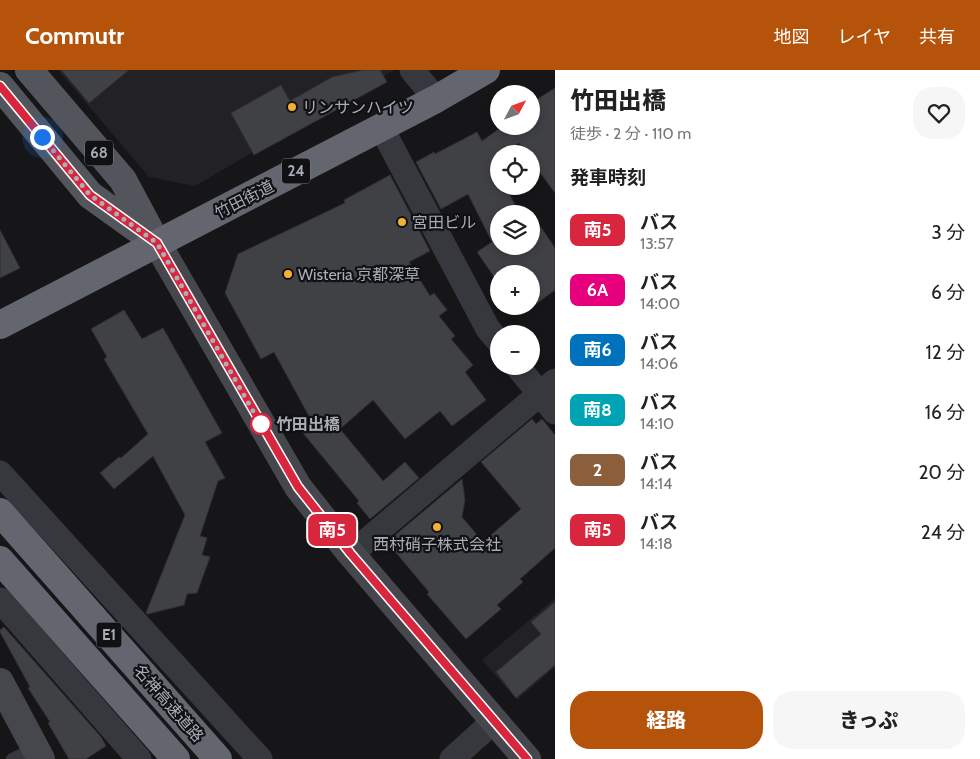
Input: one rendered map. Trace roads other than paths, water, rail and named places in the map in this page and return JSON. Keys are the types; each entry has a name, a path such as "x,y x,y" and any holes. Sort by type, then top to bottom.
{"highway":[{"name":"竹田街道","path":"0,325 436,100 486,70"},
{"name":"名神高速道路","path":"0,512 218,759"},
{"name":"名神高速道路","path":"0,560 176,759"}],"main road":[{"name":"68","path":"29,70 122,180 157,243"},
{"name":"68","path":"0,86 90,195 157,243"}],"street":[{"path":"412,70 436,100"},
{"path":"381,127 490,331"},
{"path":"157,243 298,487 351,554 527,759"},
{"path":"351,554 550,396 527,375"},
{"path":"0,474 260,759"},
{"path":"0,600 139,759"},
{"path":"0,682 29,755"},
{"path":"452,759 494,721"}],"place":[{"name":"リンサンハイツ","path":"292,107"},
{"name":"宮田ビル","path":"402,222"},
{"name":"Wisteria 京都深草","path":"288,274"},
{"name":"竹田出橋","path":"261,424"},
{"name":"西村硝子株式会社","path":"437,527"}]}
